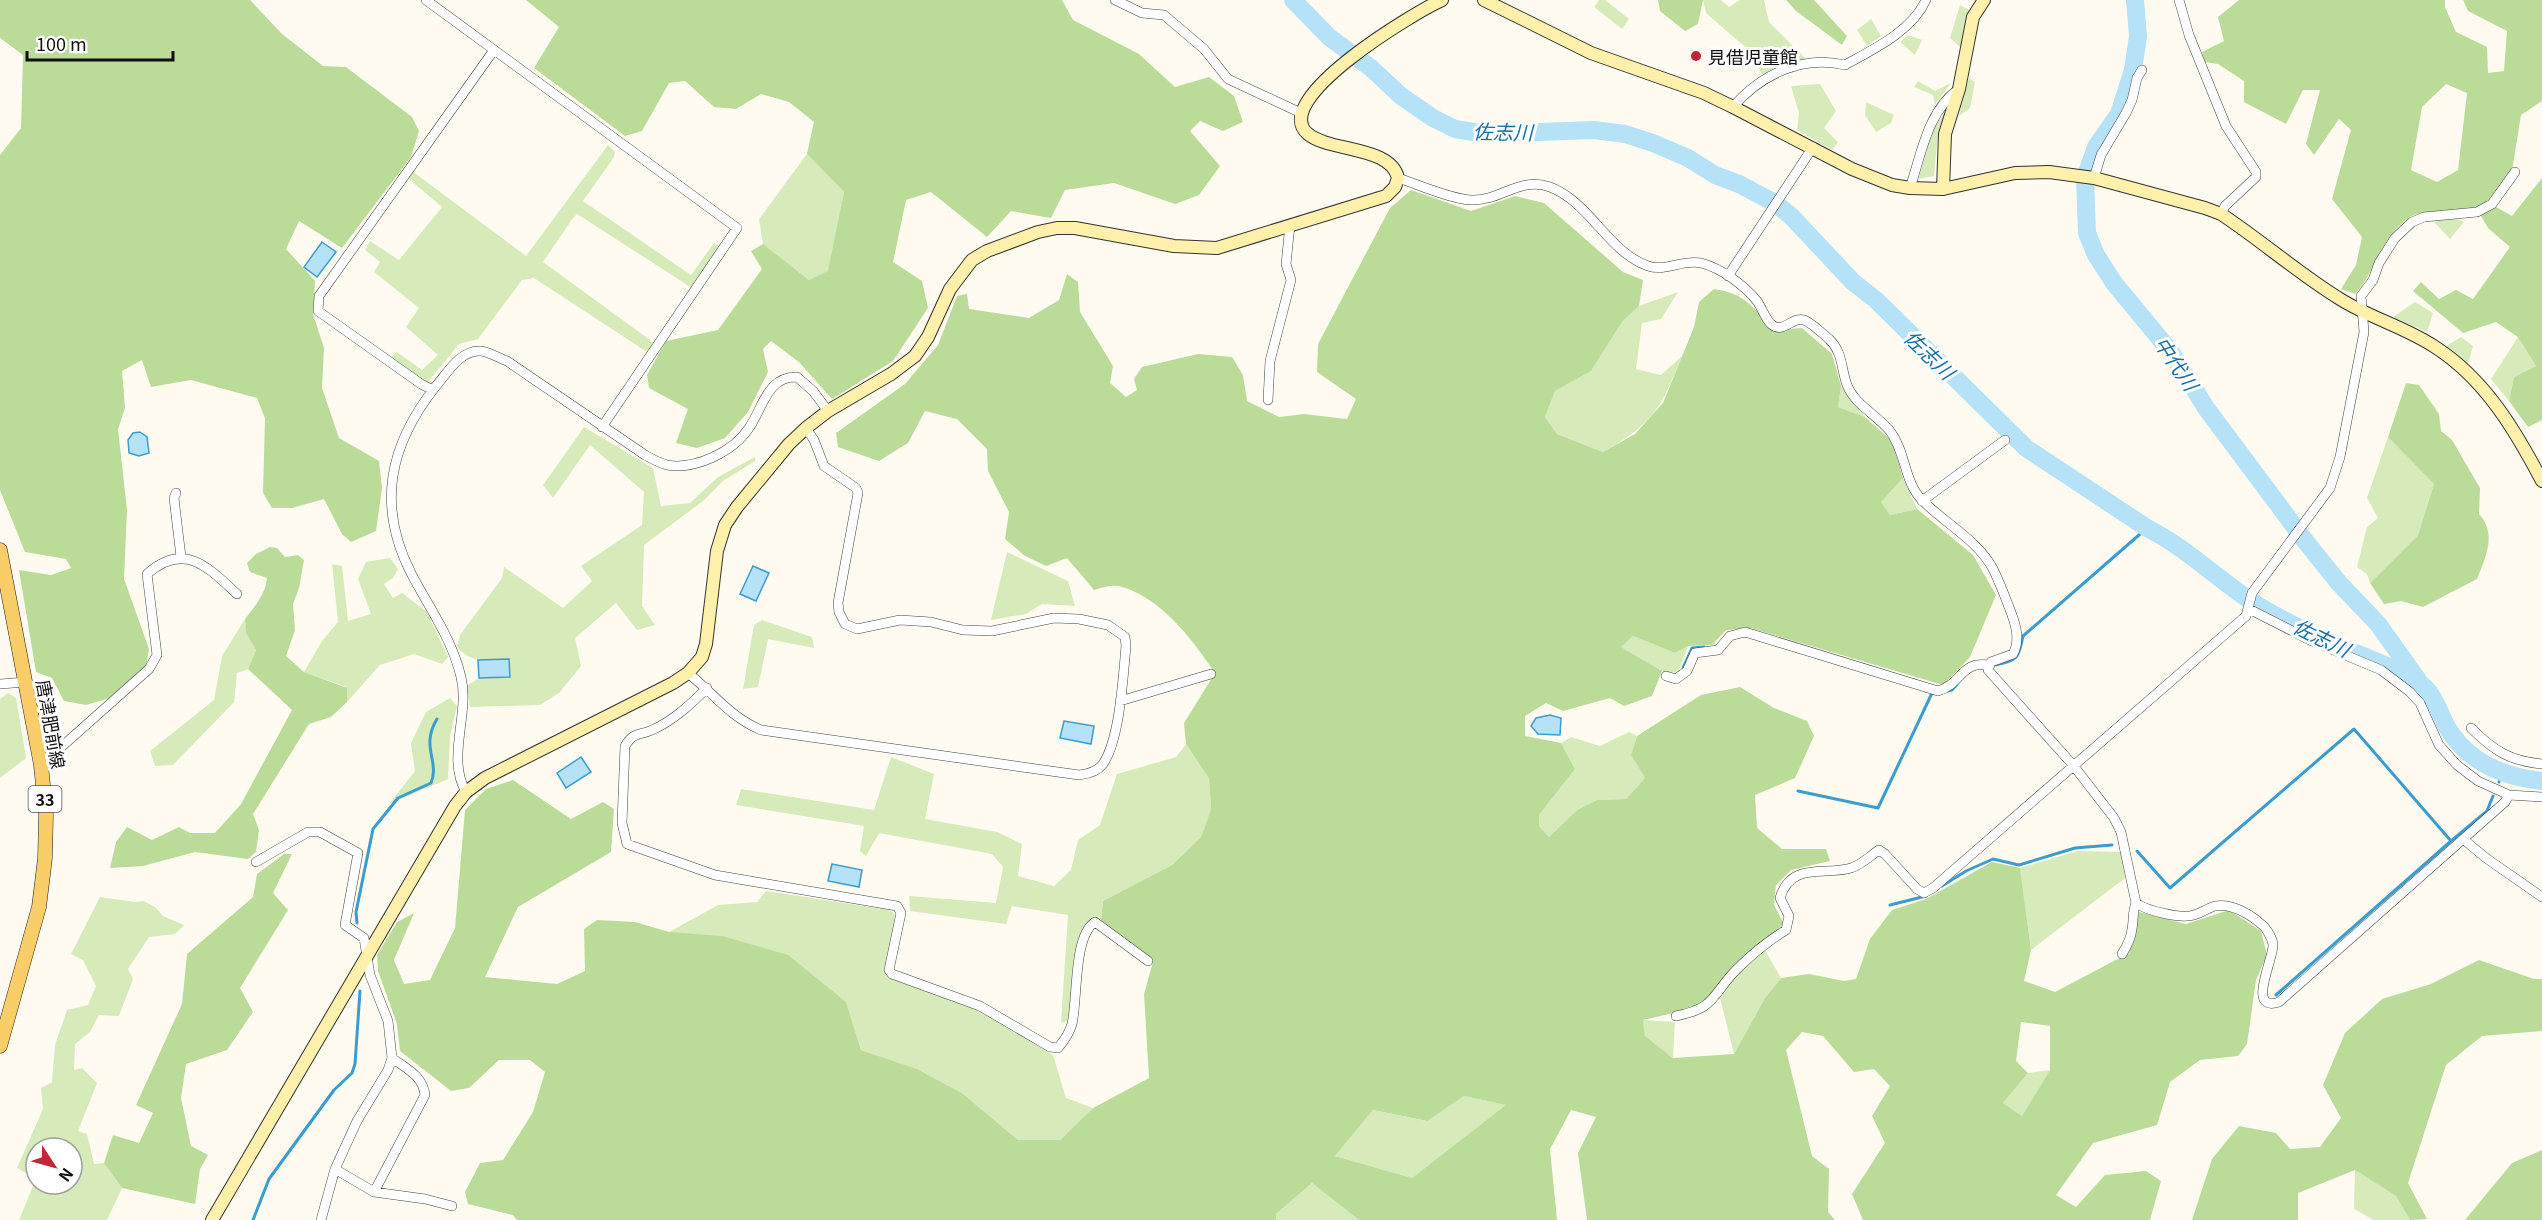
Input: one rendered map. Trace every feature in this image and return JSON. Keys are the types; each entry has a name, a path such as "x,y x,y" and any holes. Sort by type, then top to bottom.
{"main road":[{"name":"唐津肥前線","path":"0,550 41,765 46,815 44,876 39,907 3,1022 0,1046"}],"street":[{"path":"426,0 737,228 602,427"},
{"path":"1115,0 1142,13 1164,15 1204,49 1228,79 1301,113"},
{"path":"212,1220 443,824 466,792 485,778 688,673 702,657 706,644 717,551 725,525 736,507 789,444 806,429 828,411 891,374 915,356 928,337 950,289 972,260 987,250 1038,232 1057,228 1075,228 1201,248 1234,244 1386,196 1395,187 1398,178 1391,164 1380,158 1320,141 1307,133 1301,124 1301,113 1307,100 1318,86 1362,48 1442,0"},
{"path":"1484,0 1591,53 1704,93 1873,178 1910,189 1943,189 2015,173 2049,172 2094,178 2221,214 2324,288 2362,312 2392,323 2435,346 2466,370 2492,399 2523,445 2542,481"},
{"path":"1733,107 1744,93 1783,69 1827,61 1845,65 1908,26 1926,0"},
{"path":"1943,189 1945,134 1959,89 1973,17 1984,0"},
{"path":"2179,0 2189,35 2226,126 2256,172 2256,177 2225,206 2221,214"},
{"path":"434,390 421,384 318,311 318,296 494,50"},
{"path":"2094,178 2101,154 2126,113 2132,100 2137,78 2142,70"},
{"path":"1910,189 1932,121 1950,95 1959,89"},
{"path":"1728,276 1813,147"},
{"path":"1676,1016 1696,1012 1714,999 1734,971 1786,930 1789,916 1780,898 1783,888 1790,880 1816,870 1844,870 1855,867 1879,850 1917,889 1924,892 1933,888 2246,616 2252,593 2330,488 2340,457 2364,332 2361,296 2373,280 2379,262 2395,238 2412,222 2424,217 2477,212 2492,204 2515,172"},
{"path":"1398,178 1469,200 1495,197 1531,183 1549,186 1585,212 1619,246 1647,266 1661,268 1689,262 1710,266 1728,276 1758,303 1771,323 1777,327 1785,327 1795,320 1804,320 1830,340 1839,352 1848,385 1855,397 1890,431 1903,455 1913,490 1975,546 1993,567 2009,608 2017,637 2013,654 1998,659 1989,666"},
{"path":"1268,400 1270,362 1291,280 1286,264 1290,225"},
{"path":"466,792 460,781 459,741 464,698 462,679 447,635 411,574 396,539 390,505 390,484 395,461 408,429 454,364 467,354 481,351 507,361 602,427 665,465 687,466 707,460 734,444 749,429 766,396 776,383 784,378 797,377 806,383 828,411"},
{"path":"688,673 707,688 734,716 761,730 1079,775 1091,774 1102,766 1111,749 1120,701 1126,646 1125,638 1108,625 1079,619 1054,618 992,631 963,630 931,622 900,620 857,629 845,624 839,612 838,603 858,494 856,488 824,465 814,440 806,429"},
{"path":"1923,501 2005,440"},
{"path":"176,493 174,498 181,557"},
{"path":"41,765 149,669 157,655 147,574 160,562 181,557 198,562 237,594"},
{"path":"2249,609 2303,636 2381,670 2410,692 2420,703 2439,746 2457,765 2478,781 2509,795 2542,797"},
{"path":"1666,676 1676,679 1687,671 1695,653 1718,650 1730,636 1746,632 1938,691 1950,687 1966,668 1976,663 1989,666"},
{"path":"1989,666 1990,673 2073,765 2118,825 2136,903 2133,909 2132,929 2122,954"},
{"path":"1120,701 1211,674"},
{"path":"0,684 26,682"},
{"path":"707,688 688,707 651,731 639,732 629,739 625,746 622,823 627,844 716,875 897,906 901,913 889,970 892,974 980,1006 1050,1047 1058,1048 1067,1038 1072,1024 1082,946 1088,926 1095,922 1148,961"},
{"path":"2471,728 2490,747 2507,757 2542,764"},
{"path":"2136,903 2179,916 2193,915 2216,906 2237,908 2263,925 2273,942 2272,955 2261,987 2262,995 2267,1002 2272,1004 2279,1002 2505,802 2509,795"},
{"path":"256,862 308,832 320,832 358,853 345,925 364,938 370,975 388,1021 392,1058 383,1079 357,1121 335,1169 321,1220"},
{"path":"2463,838 2486,858 2542,897"},
{"path":"374,1192 425,1095 424,1084 392,1058"},
{"path":"335,1169 374,1192 424,1199 452,1206"}],"green space":[{"path":"0,0 250,0 282,34 323,66 346,67 412,117 419,131 411,157 342,248 299,221 286,249 315,281 313,314 324,348 322,388 339,438 379,461 382,488 376,531 351,542 342,534 324,499 292,508 272,508 263,493 265,418 257,398 191,380 151,387 142,360 122,371 125,408 118,429 127,510 124,579 149,649 146,666 110,698 86,705 64,701 52,678 36,672 19,570 51,575 71,568 66,559 25,552 0,490 0,155 21,128 23,55 0,38"},
{"path":"526,0 1062,0 1073,20 1139,54 1175,87 1209,77 1234,96 1243,122 1223,131 1200,121 1190,131 1220,166 1199,195 1175,204 1114,183 1065,190 1051,218 1011,211 987,237 931,192 906,200 893,262 922,281 928,308 893,361 832,399 799,362 771,341 763,349 768,372 748,412 725,438 697,448 676,443 688,409 649,388 647,375 666,341 718,330 762,269 751,251 763,244 809,280 828,271 844,192 807,154 814,122 789,102 761,94 736,109 714,107 685,81 669,83 642,131 625,136 534,68 559,27"},
{"path":"1599,0 1605,0 1629,19 1622,29 1594,7"},
{"path":"1658,0 1703,0 1698,24 1685,31 1660,11"},
{"path":"1703,0 1721,0 1729,7 1740,0 1764,0 1769,22 1807,60 1796,62 1784,52 1773,62 1779,67 1762,75 1751,52 1706,13"},
{"path":"1786,0 1814,0 1847,36 1842,45 1796,11"},
{"path":"2239,0 2445,0 2445,7 2456,32 2487,47 2488,73 2504,71 2507,31 2468,11 2463,0 2542,0 2542,101 2521,115 2512,171 2489,203 2512,216 2542,178 2542,420 2528,427 2509,401 2514,377 2536,366 2518,337 2496,322 2463,333 2413,291 2421,282 2439,299 2456,290 2473,299 2510,247 2488,228 2477,209 2417,214 2402,223 2394,232 2355,294 2341,289 2356,265 2362,237 2332,199 2351,130 2339,119 2314,155 2306,144 2320,90 2303,90 2286,124 2244,102 2244,81 2218,64 2205,62 2202,52 2224,41 2218,17","holes":["2446,84 2467,93 2458,170 2437,182 2411,170 2422,107"]},
{"path":"1960,5 1969,10 1960,47 1950,38"},
{"path":"1871,19 1881,36 1867,46 1857,30"},
{"path":"1908,35 1922,40 1915,55 1900,42"},
{"path":"1969,78 1975,82 1970,108 1959,116"},
{"path":"1918,81 1935,91 1951,83 1935,105 1933,95 1914,87"},
{"path":"1820,84 1836,111 1824,128 1838,142 1832,150 1797,130 1799,113 1791,86"},
{"path":"1866,102 1894,115 1891,123 1876,132 1865,115"},
{"path":"1945,113 1938,132 1934,176 1918,179 1934,127"},
{"path":"608,145 615,152 614,157 583,201 691,275 714,243 721,247 692,288 577,214 573,218 543,262 653,343 647,352 534,278 522,280 478,339 459,344 427,383 390,358 397,352 422,370 438,355 406,327 419,308 374,272 380,262 365,250 370,241 399,260 442,207 409,179 412,171 526,256"},
{"path":"807,154 844,192 829,271 809,280 763,244 759,219"},
{"path":"1411,190 1471,211 1515,196 1544,203 1623,272 1643,280 1639,306 1622,322 1591,371 1555,391 1545,417 1557,434 1603,452 1635,434 1663,403 1694,327 1699,302 1714,289 1741,298 1754,308 1773,330 1802,328 1832,354 1841,386 1838,407 1865,417 1892,441 1903,478 1881,502 1890,515 1917,509 1973,555 1996,595 1970,657 1943,685 1750,628 1726,630 1712,645 1688,646 1675,653 1633,636 1621,647 1662,671 1652,696 1624,706 1610,698 1563,711 1546,703 1525,716 1525,736 1561,743 1575,769 1539,815 1539,826 1549,837 1577,810 1597,800 1626,799 1645,778 1631,755 1637,736 1701,695 1740,687 1774,708 1807,721 1814,736 1795,778 1755,795 1757,828 1782,849 1826,849 1830,861 1791,870 1776,885 1774,905 1784,924 1732,967 1711,994 1695,1008 1643,1020 1645,1036 1673,1058 1734,1054 1765,998 1781,978 1809,974 1844,981 1856,979 1870,939 1892,910 1926,899 1992,862 2020,868 2031,950 2024,981 2055,992 2129,953 2139,912 2186,924 2229,910 2261,931 2267,955 2256,980 2247,1044 2238,1056 2200,1060 2170,1082 2157,1125 2093,1143 2056,1195 2076,1207 2105,1175 2146,1171 2161,1181 2150,1220 1863,1220 1852,1194 1885,1143 1872,1116 1890,1086 1874,1069 1854,1072 1823,1036 1802,1032 1786,1050 1812,1156 1829,1169 1828,1212 1835,1220 1587,1220 1578,1153 1596,1117 1571,1110 1550,1149 1557,1220 1359,1220 1312,1183 1276,1214 1276,1220 517,1220 513,1215 468,1204 465,1192 480,1163 503,1160 533,1112 545,1072 530,1060 499,1060 469,1088 451,1091 400,1051 397,1024 378,971 377,955 397,922 414,913 394,960 404,984 430,980 455,928 465,810 486,789 513,780 571,819 603,802 614,809 611,852 518,907 485,977 557,984 585,971 584,929 597,920 635,922 669,932 722,936 788,955 846,1002 861,1050 917,1069 962,1093 1018,1140 1060,1140 1093,1108 1149,1078 1144,994 1153,962 1101,920 1103,901 1172,865 1201,837 1211,809 1209,778 1186,744 1184,723 1215,673 1174,620 1147,599 1118,586 1094,590 1067,558 1046,566 1025,556 1005,539 1009,512 988,471 987,449 957,419 925,411 908,443 879,461 838,447 836,433 905,384 938,345 957,296 967,294 969,309 1029,318 1059,300 1067,274 1078,282 1080,312 1113,366 1110,383 1126,397 1137,390 1134,379 1142,367 1198,354 1232,357 1243,375 1247,401 1279,417 1304,414 1347,419 1356,399 1317,372 1318,344 1390,208","holes":["2021,1022 2050,1026 2050,1070 2022,1116 2003,1103 2028,1073 2016,1061","1464,1096 1506,1105 1412,1178 1335,1156 1373,1110 1427,1121"]},
{"path":"2451,216 2464,222 2450,239 2434,222"},
{"path":"1678,292 1661,319 1642,323 1636,369 1661,375 1682,356 1668,389 1654,413 1634,432 1603,452 1557,434 1545,417 1555,391 1591,371 1622,322 1639,306"},
{"path":"2415,302 2433,313 2427,332 2393,317"},
{"path":"2461,337 2473,346 2468,364 2446,346"},
{"path":"2518,337 2536,366 2514,377 2509,401 2491,379"},
{"path":"2406,383 2419,385 2439,414 2441,431 2452,440 2480,488 2479,514 2488,529 2489,537 2477,579 2423,607 2401,601 2384,604 2370,583 2418,535 2434,484 2388,437"},
{"path":"1841,386 1865,417 1838,407"},
{"path":"584,427 653,468 661,506 690,503 718,477 755,457 755,461 723,481 703,501 644,545 642,606 655,625 637,630 616,603 575,638 581,666 559,693 540,705 470,707 467,686 479,678 510,677 509,659 474,659 457,647 460,635 502,578 504,567 563,608 592,581 581,566 642,525 644,492 590,445 553,498 543,485"},
{"path":"2388,437 2434,484 2418,535 2370,583 2367,574 2357,567 2367,527 2378,518 2367,498"},
{"path":"1903,478 1917,509 1890,515 1881,502"},
{"path":"270,547 277,548 285,557 298,555 304,560 299,588 293,604 295,630 286,656 304,672 347,688 347,702 331,717 309,724 253,814 259,830 256,852 248,859 195,852 143,866 110,868 116,842 127,827 152,840 179,827 190,833 215,833 241,804 292,710 248,669 256,650 246,633 245,619 262,595 267,578 250,572 247,563 256,554"},
{"path":"1007,552 1068,581 1075,606 1042,604 1026,614 991,620"},
{"path":"390,558 398,569 393,578 384,584 393,598 402,593 427,612 448,657 442,664 414,654 380,665 347,702 346,687 304,672 322,641 338,622 332,564 342,566 348,621 371,614 358,579 366,562"},
{"path":"245,619 246,633 256,650 248,669 237,673 234,702 173,765 155,766 150,751 214,700 222,656"},
{"path":"762,620 812,637 814,648 768,639 758,687 743,689 754,625"},
{"path":"1633,636 1675,653 1688,646 1678,673 1662,671 1621,647"},
{"path":"8,693 16,698 26,758 0,778 0,699"},
{"path":"450,698 457,706 450,736 448,779 389,804 415,771 411,743 426,712"},
{"path":"1629,732 1637,736 1631,755 1645,778 1626,799 1597,800 1577,810 1549,837 1539,826 1539,815 1575,769 1561,743 1571,737 1600,746"},
{"path":"1186,744 1209,777 1211,809 1201,837 1172,865 1103,901 1101,920 1080,933 1069,1020 1061,1023 1068,915 1012,906 1006,924 910,911 909,896 996,903 1003,867 992,854 879,833 866,856 860,851 864,826 736,805 741,789 874,810 891,757 934,774 925,819 997,832 1022,844 1018,876 1054,886 1071,870 1078,840 1100,825 1117,774 1176,757"},
{"path":"2078,851 2122,852 2125,878 2031,950 2020,868"},
{"path":"284,854 292,854 273,893 288,910 240,988 253,1012 227,1050 186,1064 181,1098 191,1146 208,1155 200,1169 195,1204 122,1188 104,1163 113,1135 139,1143 153,1113 136,1105 182,1004 187,954 253,897 257,874"},
{"path":"766,891 890,910 895,915 886,975 977,1010 1053,1055 1066,1098 1093,1108 1060,1140 1018,1140 962,1093 917,1069 861,1050 846,1002 669,932 718,905 757,902"},
{"path":"100,897 143,901 155,907 163,916 184,925 175,934 149,937 128,969 133,979 119,1016 99,1015 90,1032 75,1044 74,1070 82,1068 97,1083 78,1131 87,1134 94,1164 104,1163 122,1188 107,1220 19,1220 29,1196 84,1196 84,1136 31,1136 43,1109 41,1088 52,1082 55,1045 67,1010 88,1005 96,986 83,960 71,954"},
{"path":"1765,950 1781,978 1765,998 1734,1054 1720,998 1735,975"},
{"path":"2479,960 2534,979 2542,979 2542,1031 2482,1036 2446,1065 2408,1183 2427,1219 2410,1220 2396,1196 2355,1170 2298,1193 2298,1220 2192,1220 2212,1159 2239,1126 2276,1133 2290,1149 2320,1147 2341,1118 2323,1085 2345,1033 2382,999 2431,984"},
{"path":"1643,1020 1675,1022 1673,1058 1645,1036"},
{"path":"2050,1070 2022,1116 2003,1103 2028,1073"},
{"path":"1464,1096 1507,1105 1412,1178 1335,1156 1373,1110 1426,1121"},
{"path":"2542,1150 2542,1220 2465,1220 2512,1163"},
{"path":"24,1152 24,1172 17,1168"},
{"path":"2355,1170 2396,1196 2410,1220 2374,1220 2354,1209"},
{"path":"1312,1183 1359,1220 1276,1220 1276,1214"}],"water":[{"path":"322,242 336,252 317,277 304,267"},
{"path":"140,432 147,437 149,453 139,456 129,453 128,440 133,433"},
{"path":"753,566 769,573 756,601 740,594"},
{"path":"509,659 510,677 479,678 478,660"},
{"path":"1550,715 1561,718 1560,735 1538,734 1531,726 1536,718"},
{"path":"1064,721 1094,726 1091,744 1060,738"},
{"path":"581,757 591,772 566,788 557,773"},
{"path":"832,864 862,870 859,887 828,881"}],"waterway":[{"name":"佐志川","path":"1293,0 1329,37 1371,68 1401,96 1433,118 1455,129 1486,134 1594,130 1625,134 1688,158 1715,175 1739,184 1775,203 1791,216 1853,282 1876,300 2026,448 2177,546 2262,608 2298,628 2390,667 2424,686 2447,727 2465,750 2476,759 2501,772 2542,781"},
{"name":"中代川","path":"2135,0 2138,36 2133,70 2119,114 2096,147 2085,178 2087,233 2096,255 2114,283 2171,352 2206,408 2306,542 2339,583 2378,624 2418,680"},
{"path":"1995,665 2008,662 2016,657 2023,636 2147,528"},
{"path":"1683,668 1692,648 1704,647"},
{"path":"1947,691 1952,690 1958,683"},
{"path":"1798,791 1878,808 1932,693 1935,693"},
{"path":"357,923 356,912 373,829 398,798 431,783 433,768 430,738 437,719"},
{"path":"2137,851 2170,888 2354,729 2451,841 2487,811 2493,796"},
{"path":"2499,782 2501,773"},
{"path":"2276,995 2451,841"},
{"path":"1942,886 1966,871 1993,859 2019,865 2075,848 2112,845"},
{"path":"1890,905 1926,896"},
{"path":"253,1220 269,1179 334,1090 352,1073 355,1064 360,991"}],"place":[{"name":"見借児童館","path":"1696,56"}]}
